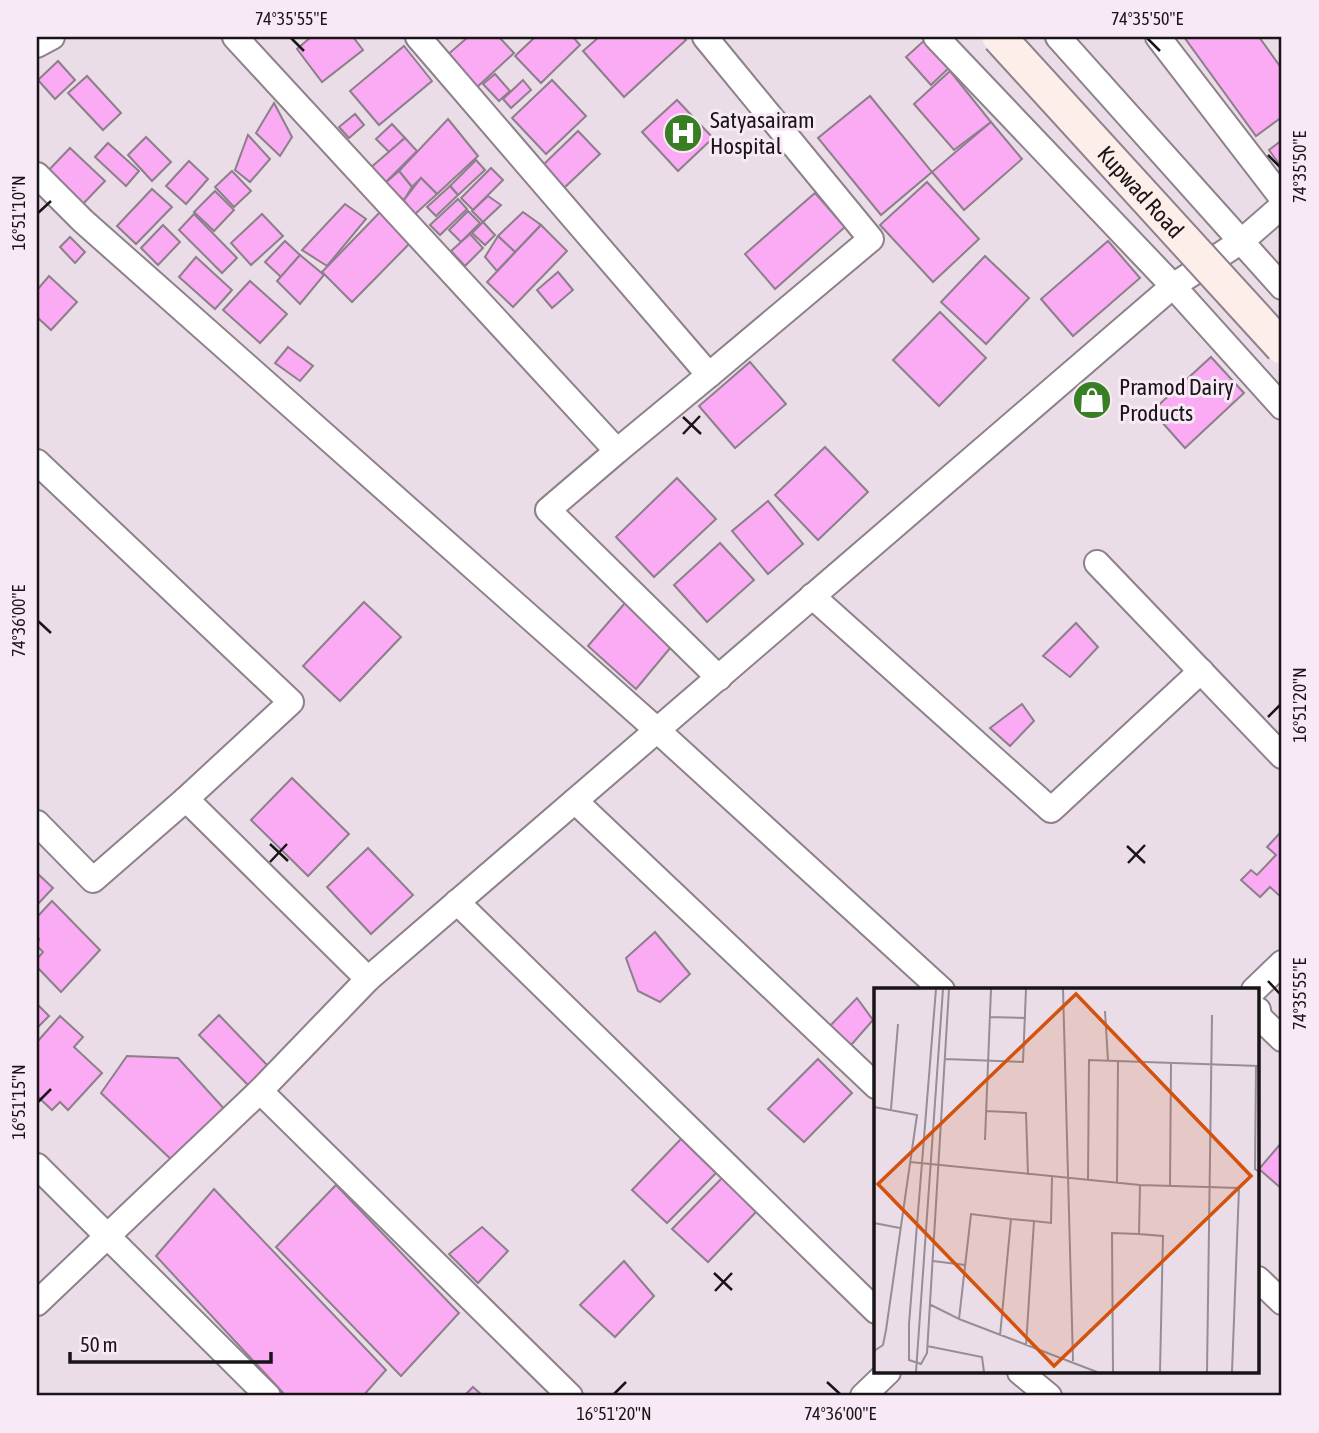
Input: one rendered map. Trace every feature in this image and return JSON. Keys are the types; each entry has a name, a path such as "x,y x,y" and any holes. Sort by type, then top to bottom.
{"main road":[{"name":"Kupwad Road","path":"999,37 1282,347"}],"street":[{"path":"37,45 52,37"},
{"path":"235,37 617,451"},
{"path":"418,37 709,375"},
{"path":"705,37 871,239 548,510 719,678"},
{"path":"936,37 1173,286 1282,407"},
{"path":"1058,37 1282,286"},
{"path":"1158,37 1282,198"},
{"path":"37,175 83,221 657,730 940,988"},
{"path":"37,1303 260,1091 368,979 1173,286 1243,240 1282,206"},
{"path":"37,461 290,702 186,799 93,880 37,823"},
{"path":"1097,563 1282,756"},
{"path":"813,596 1051,810 1201,671"},
{"path":"186,799 368,979"},
{"path":"575,801 874,1084"},
{"path":"457,902 874,1309"},
{"path":"1256,988 1282,963"},
{"path":"1260,1018 1282,1039"},
{"path":"260,1091 570,1396"},
{"path":"37,1166 268,1396"},
{"path":"1260,1281 1282,1302"},
{"path":"863,1396 886,1374"},
{"path":"1022,1374 1049,1396"}],"building":[{"path":"311,37 353,37 363,50 322,82 297,49"},
{"path":"468,37 499,37 514,53 475,89 445,57"},
{"path":"535,37 573,37 580,45 541,83 515,56"},
{"path":"599,37 683,37 686,40 624,97 583,51"},
{"path":"1184,37 1259,37 1282,69 1282,117 1256,136"},
{"path":"927,38 955,62 931,85 906,57"},
{"path":"404,46 432,81 379,125 350,91"},
{"path":"58,61 75,80 55,99 38,80"},
{"path":"950,71 991,122 954,150 914,104"},
{"path":"495,74 510,91 499,101 483,84"},
{"path":"87,76 121,113 103,130 68,93"},
{"path":"523,80 531,90 511,108 503,99"},
{"path":"552,80 586,116 546,154 512,118"},
{"path":"870,96 932,172 881,215 818,138"},
{"path":"677,100 713,138 678,171 642,132"},
{"path":"274,103 292,137 280,156 256,133"},
{"path":"355,114 364,125 349,138 339,127"},
{"path":"448,119 478,156 437,194 421,178 412,187 399,171"},
{"path":"991,122 1022,159 964,210 932,172"},
{"path":"392,124 405,138 389,152 376,139"},
{"path":"578,131 600,154 564,188 542,166"},
{"path":"248,135 270,159 250,182 235,170"},
{"path":"146,137 171,162 152,181 128,155"},
{"path":"405,138 417,151 384,184 369,169"},
{"path":"1282,140 1282,168 1269,150"},
{"path":"108,143 139,171 126,186 95,157"},
{"path":"70,148 105,181 79,208 44,175"},
{"path":"476,160 485,170 458,195 450,186"},
{"path":"189,161 208,179 186,204 166,186"},
{"path":"491,168 503,180 473,210 461,198"},
{"path":"232,171 251,191 234,207 215,187"},
{"path":"399,171 412,187 404,200 384,184"},
{"path":"421,178 437,194 414,215 404,200"},
{"path":"927,182 979,239 933,282 880,225"},
{"path":"450,186 458,195 436,216 427,207"},
{"path":"152,189 172,207 136,244 117,226"},
{"path":"215,191 234,210 214,231 194,212"},
{"path":"815,193 845,227 775,289 745,254"},
{"path":"488,196 501,205 483,222 472,211"},
{"path":"458,199 467,209 440,235 430,225"},
{"path":"345,204 366,219 327,266 302,250"},
{"path":"383,209 414,239 352,302 322,272"},
{"path":"468,211 480,223 461,242 449,230"},
{"path":"523,212 541,225 515,252 498,236"},
{"path":"194,214 237,258 222,273 179,230"},
{"path":"262,214 283,236 251,265 231,243"},
{"path":"483,222 495,235 485,245 472,233"},
{"path":"163,225 180,242 158,265 141,248"},
{"path":"541,225 567,251 513,307 487,282"},
{"path":"470,234 483,248 465,266 451,251"},
{"path":"498,236 515,252 497,271 485,257"},
{"path":"70,237 85,252 75,263 60,247"},
{"path":"285,241 300,255 281,277 265,262"},
{"path":"1108,241 1140,278 1073,336 1041,299"},
{"path":"300,255 324,275 300,304 277,281"},
{"path":"985,256 1029,298 986,344 941,302"},
{"path":"196,257 232,290 215,309 179,277"},
{"path":"558,272 573,290 552,308 537,290"},
{"path":"49,276 77,302 51,330 37,317 37,290"},
{"path":"250,281 287,314 260,343 223,310"},
{"path":"940,312 986,358 939,406 893,360"},
{"path":"288,347 313,366 300,381 275,363"},
{"path":"1211,357 1244,393 1185,448 1152,411"},
{"path":"750,362 786,404 735,448 699,406"},
{"path":"825,447 868,492 818,540 775,495"},
{"path":"677,478 716,519 654,577 616,537"},
{"path":"768,501 803,544 768,574 732,531"},
{"path":"720,543 754,580 707,622 674,585"},
{"path":"364,602 401,637 340,701 303,666"},
{"path":"625,603 671,647 636,689 588,646"},
{"path":"1076,623 1098,647 1070,677 1043,656"},
{"path":"1022,704 1034,721 1010,746 990,728"},
{"path":"292,778 349,834 308,876 251,820"},
{"path":"1279,834 1282,837 1282,898 1270,887 1260,897 1241,880 1251,870 1257,875 1276,855 1267,847"},
{"path":"368,848 413,895 371,934 327,887"},
{"path":"37,873 53,888 37,905"},
{"path":"52,901 100,950 61,992 37,967 37,959 43,952 37,946 37,917"},
{"path":"655,932 690,974 660,1002 638,991 626,958"},
{"path":"857,998 873,1020 845,1052 825,1031"},
{"path":"37,1004 49,1016 37,1028"},
{"path":"219,1015 268,1066 248,1085 199,1035"},
{"path":"60,1016 83,1037 74,1047 102,1073 68,1110 60,1102 52,1110 37,1096 37,1042"},
{"path":"127,1056 178,1058 227,1112 176,1164 101,1093"},
{"path":"818,1059 852,1093 804,1142 768,1109"},
{"path":"681,1139 716,1173 667,1223 632,1190"},
{"path":"1282,1142 1282,1189 1260,1168"},
{"path":"722,1178 756,1212 708,1262 672,1229"},
{"path":"336,1185 459,1313 401,1376 276,1247"},
{"path":"214,1189 386,1370 363,1396 286,1396 156,1256"},
{"path":"482,1227 508,1251 478,1283 449,1254"},
{"path":"624,1261 654,1296 615,1337 580,1305"},
{"path":"473,1387 483,1396 464,1396"}],"place":[{"name":"Satyasairam Hospital","path":"683,133"},
{"name":"Pramod Dairy Products","path":"1092,400"}]}
